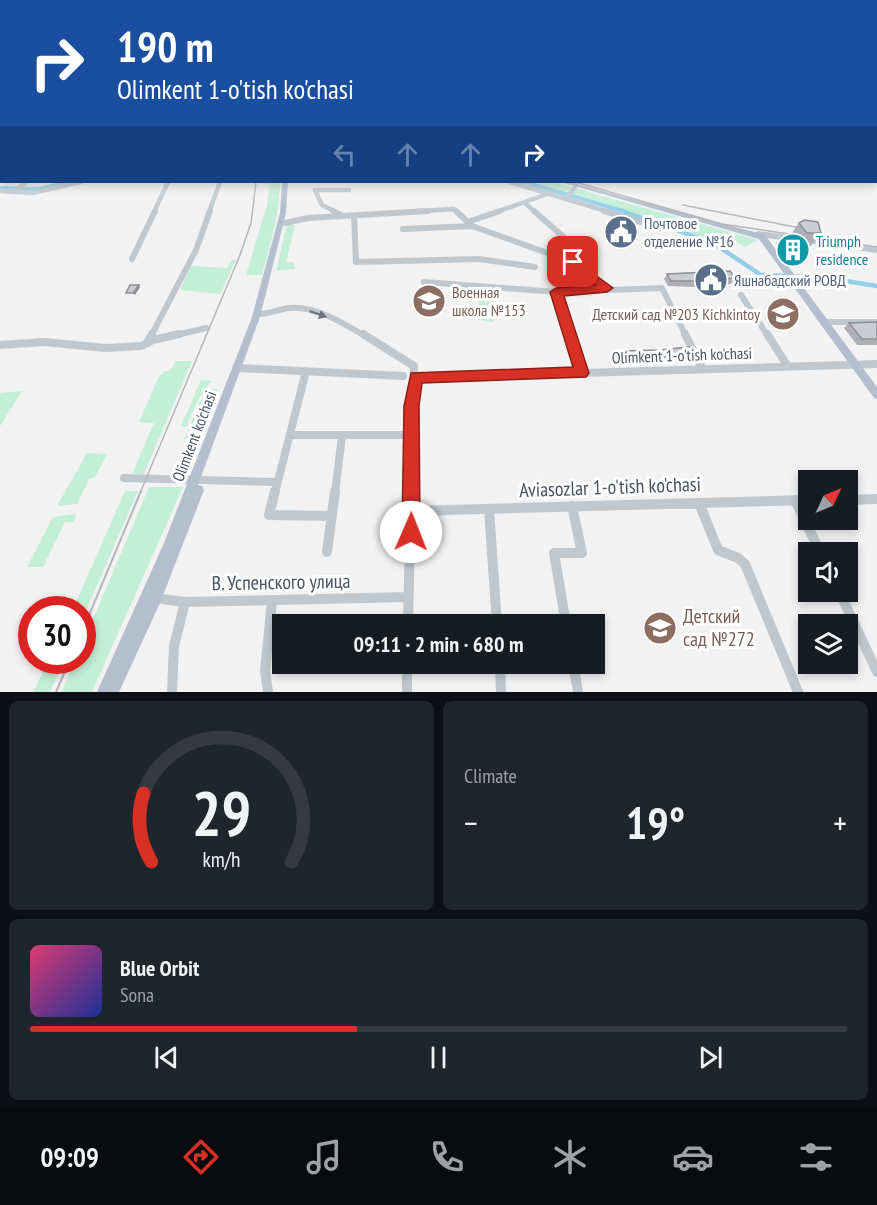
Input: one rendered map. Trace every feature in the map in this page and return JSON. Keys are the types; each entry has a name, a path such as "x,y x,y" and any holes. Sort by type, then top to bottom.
{"main road":[{"name":"Olimkent ko'chasi","path":"112,692 155,598 261,314 285,223 287,183"},
{"name":"Olimkent ko'chasi","path":"241,368 280,222 287,183"},
{"path":"568,183 767,238 877,395"},
{"name":"Olimkent ko'chasi","path":"104,692 198,481"}],"street":[{"path":"16,190 25,183"},
{"path":"0,191 37,192 77,183"},
{"path":"132,259 168,183"},
{"path":"147,343 196,250 220,183"},
{"path":"342,190 344,183"},
{"path":"514,183 569,196 665,229"},
{"path":"569,196 576,185"},
{"path":"346,216 322,205 315,190 349,190"},
{"path":"403,229 470,224 550,193"},
{"path":"525,203 575,247"},
{"path":"285,223 346,216 454,209 470,224 570,261 607,288"},
{"path":"414,211 416,228"},
{"path":"354,216 356,262 479,260 535,267"},
{"path":"767,238 877,250"},
{"path":"424,282 556,292 607,288 663,289 702,368"},
{"path":"556,292 581,373"},
{"path":"741,295 787,365"},
{"path":"261,314 296,308 324,316 366,337 414,366 416,378 411,435 412,511 408,614"},
{"path":"825,322 877,322"},
{"path":"0,345 44,342 106,348 141,346 206,328"},
{"name":"Olimkent 1-o'tish ko'chasi","path":"416,378 877,364"},
{"path":"241,368 403,376"},
{"path":"306,371 269,515 332,516"},
{"path":"290,435 411,435"},
{"path":"327,552 342,436"},
{"path":"124,478 277,482"},
{"path":"858,500 877,499"},
{"path":"795,500 815,542"},
{"name":"Aviasozlar 1-o'tish ko'chasi","path":"412,511 795,500"},
{"path":"699,503 718,550 738,558 745,564 798,692"},
{"path":"564,614 554,553 582,553 572,506"},
{"path":"489,509 496,614"},
{"name":"В. Успенского улица","path":"155,598 185,602 409,597"},
{"path":"268,692 266,671 272,601"},
{"path":"172,692 171,670 179,620 185,602"},
{"path":"844,602 877,672"},
{"path":"407,674 407,692"},
{"path":"500,674 501,692"},
{"path":"575,674 578,692"}],"green space":[{"path":"270,183 280,183 276,217 262,275 246,275 267,205"},
{"path":"534,183 557,183 758,240 744,247 731,237 719,234 716,241"},
{"path":"287,224 295,225 286,262 293,262 296,269 276,271"},
{"path":"232,260 236,260 220,294 180,290 191,266 227,268"},
{"path":"479,298 493,300 494,322 478,320"},
{"path":"176,361 192,361 144,474 132,474 154,423 139,422 158,378 165,371 170,371"},
{"path":"201,380 212,381 198,400 186,427 181,426"},
{"path":"210,389 218,389 199,439 184,439 200,401"},
{"path":"22,391 0,426 0,393"},
{"path":"87,453 107,454 95,477 89,479 77,504 57,506"},
{"path":"149,487 183,487 92,692 62,692 69,674 96,674 96,612"},
{"path":"125,491 138,491 93,596 79,596"},
{"path":"76,514 74,522 65,522 43,567 27,567 53,517"},
{"path":"42,674 58,674 50,692 33,692"}],"building":[{"path":"804,220 818,222 821,233 807,233 799,223"},
{"path":"730,271 735,278 671,281 667,274"},
{"path":"130,285 139,285 133,293 126,293"},
{"path":"877,322 877,339 862,339 849,323"},
{"path":"689,347 693,355 624,359 621,351 659,350"}],"waterway":[{"path":"0,188 38,189 67,183"},
{"path":"527,183 626,212"},
{"path":"622,211 713,243 761,275 827,278 877,286"}],"railway":[{"path":"140,493 240,255 251,223 256,183"},
{"path":"578,183 722,224 877,247"},
{"path":"683,205 800,228"},
{"path":"96,599 141,491"},
{"path":"56,692 64,674"}],"place":[{"name":"Почтовое отделение №16","path":"621,232"},
{"name":"Triumph residence","path":"793,250"},
{"name":"Яшнабадский РОВД","path":"711,280"},
{"name":"Военная школа №153","path":"429,301"},
{"name":"Детский сад №203 Kichkintoy","path":"783,314"},
{"name":"Детский сад №272","path":"660,628"}],"route":[{"path":"411,532 411,435 416,378 581,373 556,292 607,288 573,262"}]}
